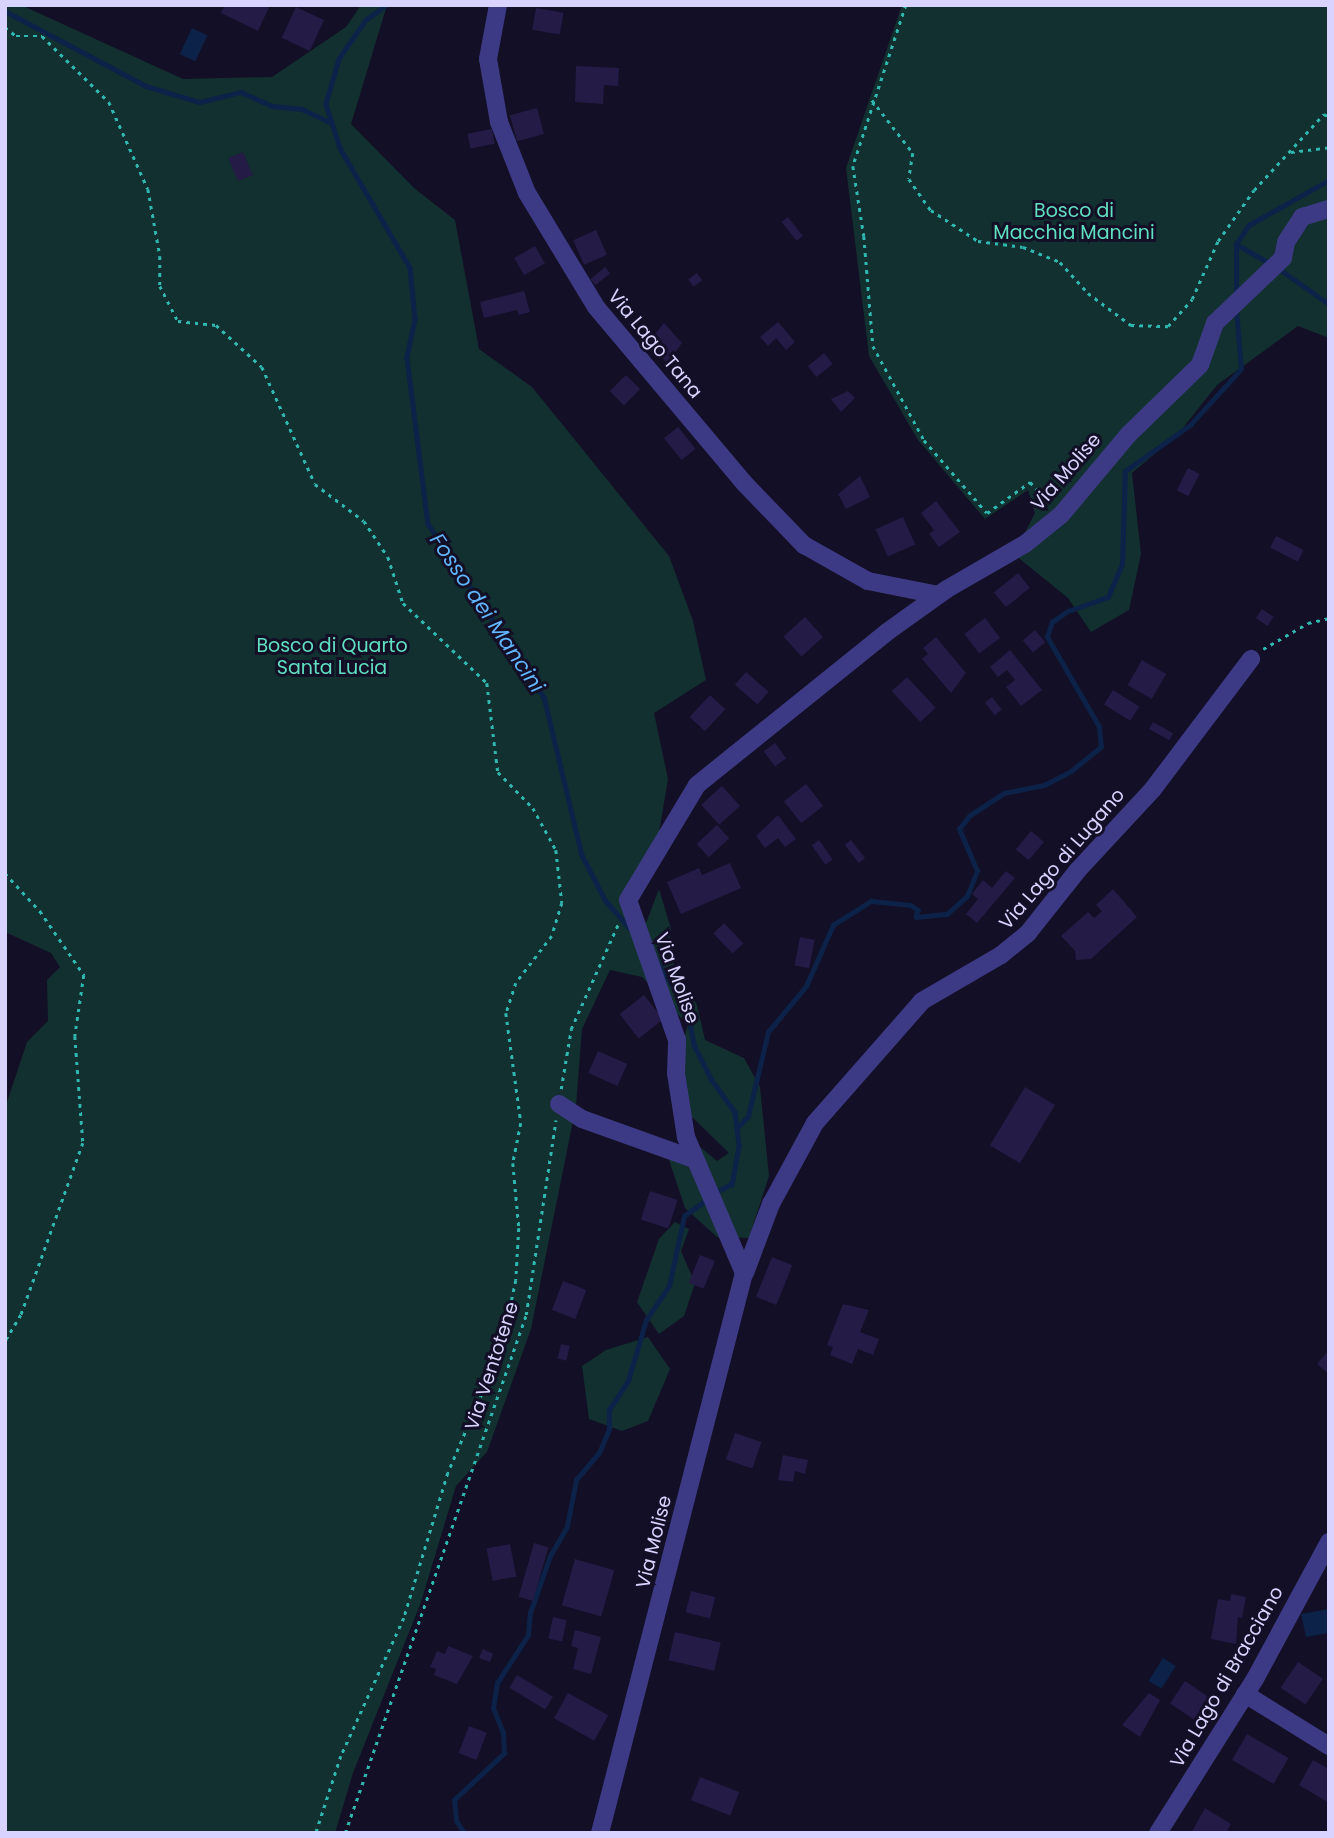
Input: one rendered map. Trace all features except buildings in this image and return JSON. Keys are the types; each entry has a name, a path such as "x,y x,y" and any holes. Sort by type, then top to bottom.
{"street":[{"name":"Via Lago Tana","path":"498,5 488,59 499,122 532,202 596,307 795,537 827,561 868,581 938,595"},
{"name":"Via Molise","path":"600,1833 744,1273 694,1159 681,1116 677,1040 643,950 628,900 697,785 938,595 1018,549 1061,515 1096,469 1200,365 1215,323 1283,258 1286,242 1302,217 1329,209"},
{"name":"Via Lago di Lugano","path":"744,1273 771,1204 796,1156 815,1123 856,1073 922,1001 1001,955 1028,933 1078,870 1153,789 1251,659"},
{"path":"559,1104 582,1119 694,1159"},
{"name":"Via Lago di Bracciano","path":"1158,1833 1245,1694 1329,1542"},
{"path":"1245,1694 1329,1746"}],"path":[{"path":"906,5 852,166 864,236 873,346 924,440 987,513 1030,482 1061,515"},
{"path":"5,27 16,36 42,36 108,102 148,189 160,256 160,286 178,321 216,325 262,367 315,484 363,521 388,557 403,603 487,683 498,772 533,808 556,850 562,903 552,936 516,983 506,1013 521,1123 513,1163 519,1228 516,1280 502,1348 448,1473 404,1618 341,1756 316,1833"},
{"path":"872,100 913,153 909,179 931,210 978,241 1023,247 1060,262 1088,293 1132,325 1168,326 1192,299 1232,221 1324,114 1329,117"},
{"path":"1291,152 1329,146"},
{"path":"1251,659 1274,639 1329,618"},
{"path":"5,873 40,911 84,975 75,1035 83,1143 21,1315 5,1342"},
{"name":"Via Ventotene","path":"345,1833 526,1315 571,1029 628,900"}],"green space":[{"name":"Bosco di Quarto Santa Lucia","path":"5,5 21,5 183,79 272,77 346,27 361,5 387,5 351,124 414,188 455,220 479,349 532,387 669,556 693,621 706,680 654,713 668,779 657,845 628,884 646,923 659,889 671,929 668,954 697,1005 705,1040 744,1058 760,1087 769,1176 749,1238 717,1237 685,1208 669,1160 693,1141 717,1161 729,1153 690,1115 677,1060 688,1025 642,977 610,970 582,1029 576,1106 531,1329 487,1452 456,1486 421,1602 353,1773 335,1833 5,1833 5,1108 27,1042 48,1021 47,980 60,967 51,953 5,932"},
{"name":"Bosco di Macchia Mancini","path":"902,5 1329,5 1329,338 1298,326 1217,385 1178,434 1132,473 1141,554 1129,610 1091,632 1068,598 1014,554 1035,513 1028,490 985,519 918,440 869,356 846,168"},
{"path":"675,1222 689,1229 681,1251 695,1283 684,1316 659,1334 637,1302 659,1239"},
{"path":"648,1337 670,1369 648,1421 622,1431 589,1419 582,1366 606,1350"}],"water":[{"path":"192,28 207,35 195,61 180,54"},
{"path":"1329,1609 1329,1633 1306,1637 1301,1614"},
{"path":"1163,1658 1176,1666 1161,1689 1149,1681"}],"waterway":[{"name":"Fosso dei Mancini","path":"387,5 366,20 339,59 326,104 340,148 410,268 415,319 407,358 428,524 544,697 582,855 605,900 630,929"},
{"path":"5,11 146,86 200,102 241,92 273,106 302,109 328,121"},
{"path":"1236,293 1236,244 1249,225 1329,180"},
{"path":"1236,244 1271,264"},
{"path":"1278,268 1329,304"},
{"path":"737,1128 748,1116 768,1032 806,986 833,925 871,901 911,905 918,910 916,917 947,914 967,896 977,871 959,829 969,816 1004,793 1044,785 1071,771 1101,747 1099,727 1047,637 1052,622 1068,611 1108,597 1122,564 1125,471 1190,425 1241,369 1236,309"},
{"name":"Fosso dei Mancini","path":"656,960 687,1008 694,1045 711,1079 735,1112 739,1146 732,1184 714,1194"},
{"name":"Fosso dei Mancini","path":"464,1833 456,1821 454,1800 504,1753 503,1733 493,1708 497,1683 528,1635 530,1613 550,1556 567,1526 576,1480 599,1453 609,1429 609,1410 628,1381 646,1320 669,1286 684,1216 707,1199"}]}
